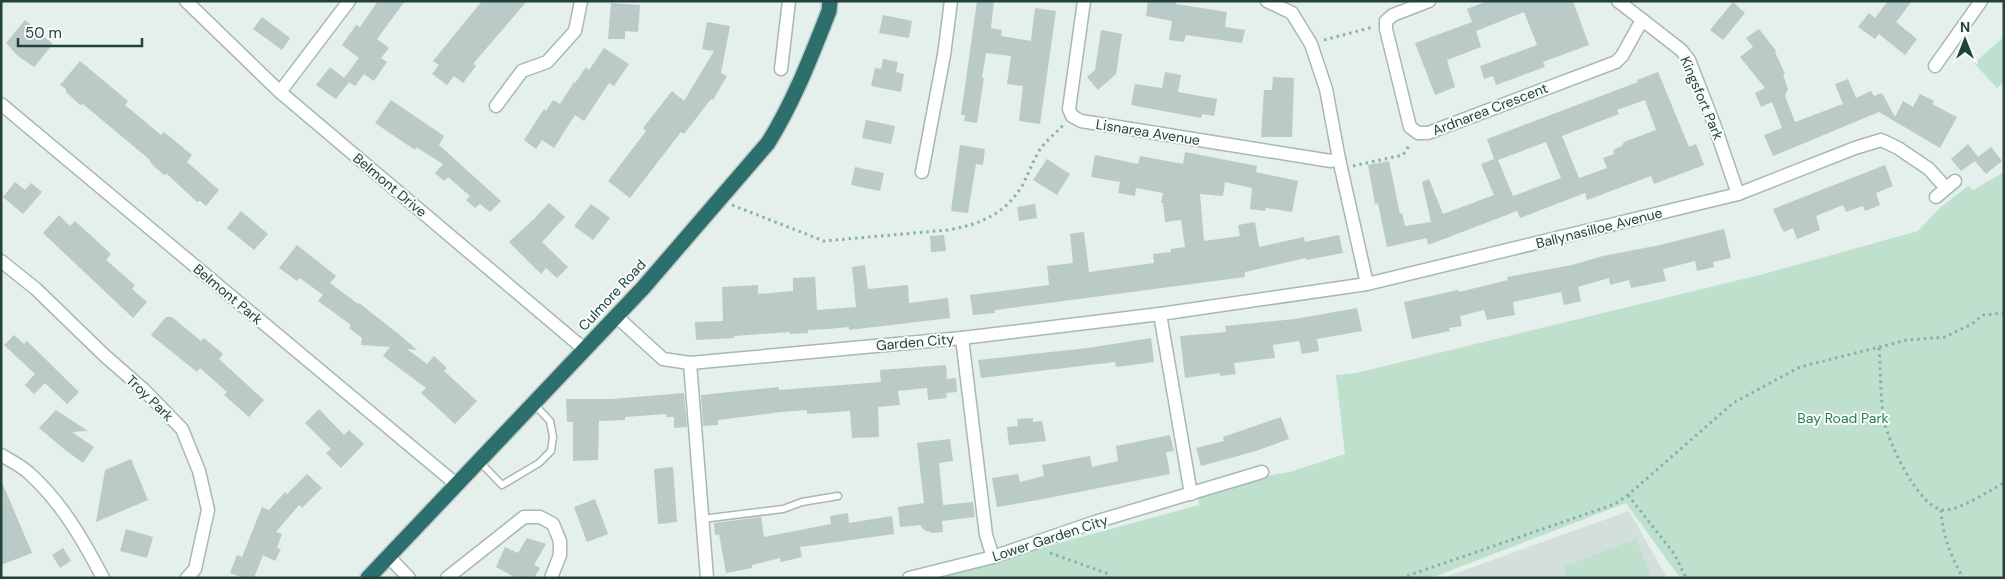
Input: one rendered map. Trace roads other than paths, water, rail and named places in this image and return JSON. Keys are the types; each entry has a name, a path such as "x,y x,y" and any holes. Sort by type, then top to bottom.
{"highway":[{"name":"Culmore Road","path":"368,578 616,316 768,143 785,117 803,79 829,11 830,1"}],"street":[{"name":"Belmont Drive","path":"186,1 280,92 584,349"},
{"path":"280,92 349,1"},
{"path":"496,106 522,71 547,62 575,31 581,1"},
{"path":"781,69 789,1"},
{"path":"922,172 944,54 951,1"},
{"name":"Lisnarea Avenue","path":"1084,1 1069,109 1072,116 1081,121 1340,164"},
{"path":"1267,1 1292,13 1311,44 1326,89 1340,164 1367,284"},
{"name":"Ardnarea Crescent","path":"1429,1 1393,15 1386,21 1386,30 1410,127 1418,133 1428,134 1616,62 1622,56 1642,20"},
{"name":"Kingsfort Park","path":"1618,1 1681,50 1689,60 1738,194"},
{"path":"1935,66 1981,1"},
{"name":"Belmont Park","path":"1,104 456,484"},
{"name":"Ballynasilloe Avenue","path":"1230,304 1367,284 1738,194 1854,148 1881,140 1898,148 1951,184 1936,197"},
{"name":"Troy Park","path":"1,261 36,289 104,355 144,390 182,430 199,471 208,510 194,569 187,578"},
{"name":"Garden City","path":"616,316 663,359 690,364 962,338 1230,304"},
{"path":"1160,314 1191,494"},
{"path":"962,338 986,535 993,557"},
{"path":"690,364 707,578"},
{"path":"1,454 29,472 50,494 78,531 103,578"},
{"name":"Lower Garden City","path":"909,578 993,557 1095,522 1262,472"},
{"path":"447,578 524,517 540,517 553,524 560,541 560,555 551,578"},
{"path":"388,556 408,578"}],"lane":[{"path":"478,461 502,485 540,462 550,451 553,437 550,421 533,403"},
{"path":"702,519 783,509 802,502 838,496"}],"park label":[{"name":"Bay Road Park","path":"1843,418"}]}
